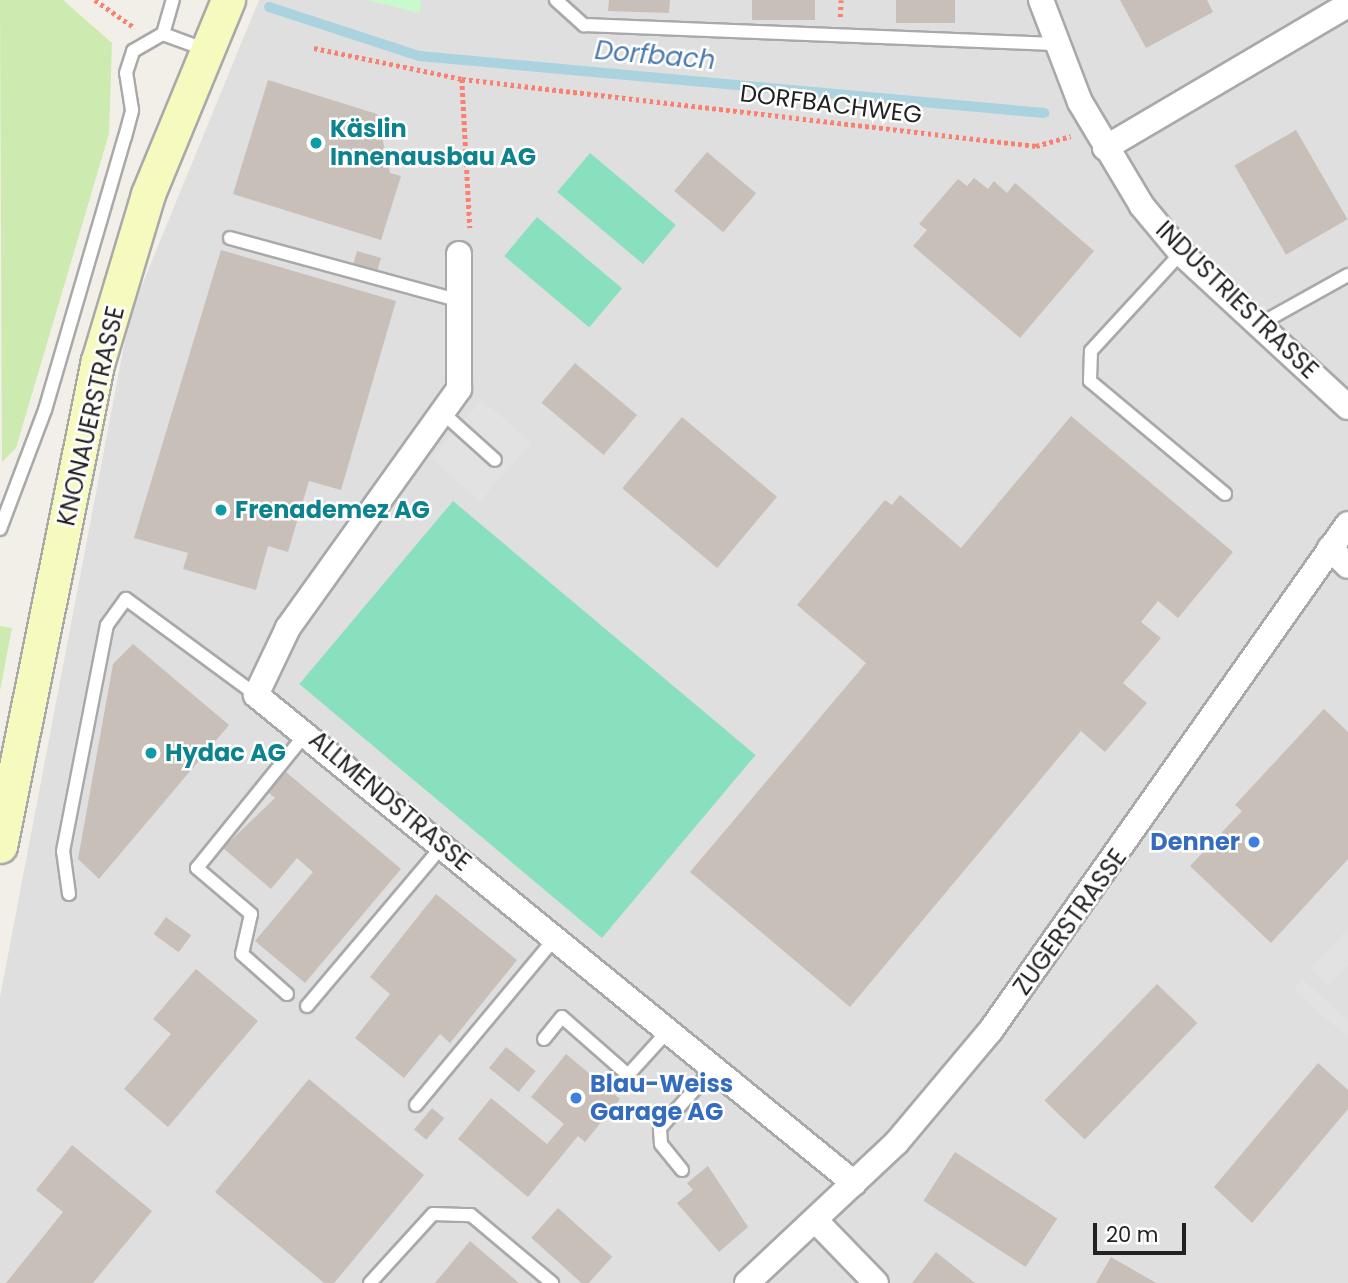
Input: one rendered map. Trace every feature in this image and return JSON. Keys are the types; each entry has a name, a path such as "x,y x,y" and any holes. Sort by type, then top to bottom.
{"street":[{"name":"KNONAUERSTRASSE","path":"0,846 98,361 148,194 204,49 228,0"},
{"name":"INDUSTRIESTRASSE","path":"1041,0 1055,44 1099,137 1181,253 1348,407"},
{"path":"1099,137 1348,5"},
{"path":"256,695 288,628 445,415 463,362 456,300 459,254"},
{"name":"ZUGERSTRASSE","path":"747,1283 854,1183 991,1030 1348,524"},
{"path":"1330,548 1348,566"},
{"name":"ALLMENDSTRASSE","path":"256,695 307,732 712,1070 854,1183"},
{"path":"816,1221 876,1283"}],"lane":[{"path":"0,529 45,410 125,137 132,110 126,73 133,51 163,34 173,0"},
{"path":"556,0 584,25 1055,44"},
{"path":"163,34 204,49"},
{"path":"230,237 456,300"},
{"path":"1181,253 1091,351 1090,381 1225,494"},
{"path":"1258,325 1348,275"},
{"path":"445,415 495,460"},
{"path":"69,894 65,837 107,625 126,599 256,695"},
{"path":"287,994 242,954 251,914 197,868 307,732"},
{"path":"307,1006 443,845"},
{"path":"416,1105 555,938"},
{"path":"544,1039 562,1017 628,1075 667,1032"},
{"path":"682,1170 661,1144 660,1128 712,1070"},
{"path":"370,1283 433,1214 471,1214 552,1283"}],"path":[{"path":"95,0 133,27 163,34"},
{"name":"DORFBACHWEG","path":"314,48 462,79 1036,146 1099,137"},
{"path":"459,254 471,235 460,130 462,79"}],"shaded area":[{"path":"259,0 1348,0 1348,1283 0,1283 0,997 130,314"},
{"path":"482,400 531,443 480,502 431,459"},
{"path":"1348,928 1348,965 1328,987 1310,969"},
{"path":"1302,979 1348,1021 1347,1037 1294,990"}],"green space":[{"path":"0,0 63,0 112,43 109,134 16,448 2,462"},
{"path":"367,0 421,0 420,13"},
{"path":"590,153 676,225 643,264 557,192"},
{"path":"537,217 622,288 589,327 504,256"},
{"path":"453,501 756,755 602,938 299,684"},
{"path":"0,626 12,628 0,691"}],"building":[{"path":"609,0 670,0 669,13 608,11"},
{"path":"752,0 815,0 815,20 752,20"},
{"path":"896,0 955,0 955,23 896,23"},
{"path":"1120,0 1207,0 1213,12 1146,48"},
{"name":"Käslin Innenausbau AG","path":"268,80 377,114 390,173 401,176 381,240 233,194"},
{"path":"1296,130 1348,219 1286,255 1235,166"},
{"path":"707,152 756,193 723,232 674,191"},
{"path":"974,178 988,189 994,181 1007,193 1015,183 1094,251 1020,338 913,246 927,230 919,224 958,179 967,186"},
{"path":"221,250 396,301 341,490 309,481 288,552 268,546 256,590 183,569 188,553 134,538"},
{"path":"357,251 381,258 377,270 353,263"},
{"path":"575,363 637,415 604,455 542,403"},
{"path":"1071,416 1233,552 1178,618 1158,601 1141,622 1161,638 1123,683 1147,703 1105,752 1081,731 850,1007 690,872 866,663 797,605 885,500 892,505 900,495 961,548"},
{"path":"682,417 777,497 717,568 622,488"},
{"name":"Hydac AG","path":"133,644 229,725 99,879 78,859 113,664"},
{"path":"1324,709 1348,732 1348,859 1271,943 1190,866 1242,811 1235,805"},
{"path":"286,772 401,869 305,983 255,941 313,872 297,858 271,889 223,848 275,798 268,792"},
{"path":"436,894 517,960 450,1043 440,1034 404,1078 355,1038 390,994 370,977"},
{"path":"166,917 191,935 179,952 154,934"},
{"path":"196,969 258,1021 168,1127 124,1089 171,1034 153,1019"},
{"path":"1157,984 1197,1023 1085,1139 1044,1101"},
{"path":"506,1047 536,1071 519,1092 489,1068"},
{"path":"566,1054 620,1099 585,1142 578,1136 528,1197 458,1139 491,1098 547,1144 564,1124 531,1097"},
{"path":"1318,1063 1348,1090 1348,1109 1252,1223 1214,1187"},
{"path":"309,1079 424,1175 334,1283 324,1283 215,1192"},
{"path":"432,1108 444,1118 426,1140 414,1129"},
{"path":"72,1145 152,1211 93,1283 6,1283 63,1212 36,1190"},
{"path":"955,1152 1057,1218 1026,1267 923,1201"},
{"path":"708,1166 748,1227 719,1252 677,1203 693,1190 687,1183"},
{"path":"558,1208 612,1257 589,1283 582,1283 531,1238"},
{"path":"470,1241 519,1283 435,1283"},
{"path":"936,1252 975,1283 912,1283"},
{"path":"1111,1257 1156,1283 1096,1283"}],"waterway":[{"name":"Dorfbach","path":"269,7 419,56 1044,113"}],"place":[{"name":"Käslin Innenausbau AG","path":"316,143"},
{"name":"Frenademez AG","path":"221,510"},
{"name":"Hydac AG","path":"151,753"},
{"name":"Denner","path":"1254,842"},
{"name":"Blau-Weiss Garage AG","path":"576,1098"}]}
